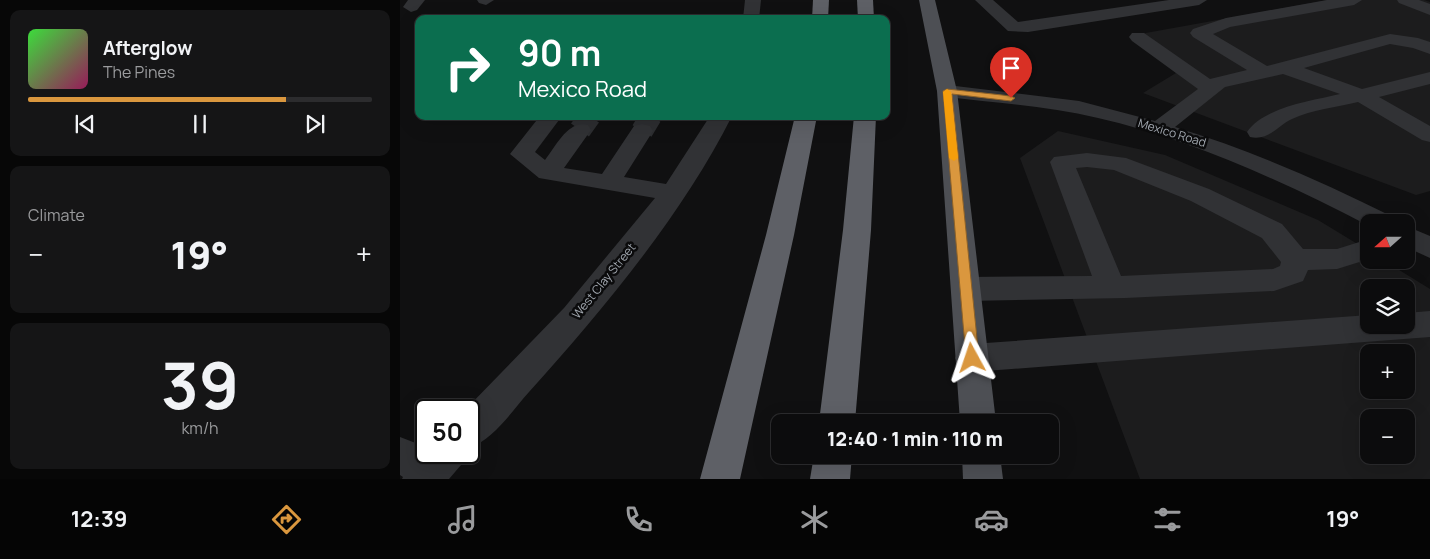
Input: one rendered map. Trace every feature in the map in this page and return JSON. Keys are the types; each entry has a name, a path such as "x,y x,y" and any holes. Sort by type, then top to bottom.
{"highway":[{"path":"820,15 822,0"},
{"path":"865,0 866,15"},
{"path":"720,479 780,235 805,120"},
{"path":"838,414 865,120"},
{"path":"830,479 832,464"}],"main road":[{"path":"931,0 947,91 977,414"},
{"path":"982,464 983,479"}],"street":[{"path":"751,15 752,0"},
{"path":"983,0 1014,27 1028,27 1199,0"},
{"path":"1354,0 1226,23 1199,33 1275,71 1361,94 1430,135"},
{"path":"1406,0 1430,10"},
{"path":"1138,37 1211,89"},
{"path":"1159,129 1218,83 1275,71 1390,39 1418,43 1430,49"},
{"path":"1258,132 1285,114 1430,78"},
{"name":"Mexico Road","path":"947,91 1050,102 1099,112 1159,129 1203,142 1264,165 1329,194 1367,214"},
{"path":"548,120 522,154 548,174 672,193"},
{"name":"West Clay Street","path":"480,421 523,377 601,288 695,161 719,120"},
{"path":"548,174 580,130"},
{"path":"608,183 642,131"},
{"path":"1111,287 1062,162 1087,160 1118,163 1200,195 1272,231 1296,260"},
{"path":"1296,260 1337,259 1360,252"},
{"path":"966,289 1111,287 1274,280 1293,273 1296,260"},
{"path":"972,358 1430,324"}],"shaded area":[{"path":"1328,0 1424,0 1430,2 1430,191 1416,195 1143,93 1176,73 1129,36"},
{"path":"1058,131 1165,155 1318,220 1360,246 1360,269 1398,269 1414,279 1360,279 1360,334 1415,334 1415,280 1430,289 1430,479 1140,479 1020,158"}],"tunnel":[{"path":"580,130 587,120"},
{"path":"642,131 649,120"}],"slow traffic":[{"path":"947,92 954,158"}],"route":[{"path":"972,358 947,91 1011,98"}]}
